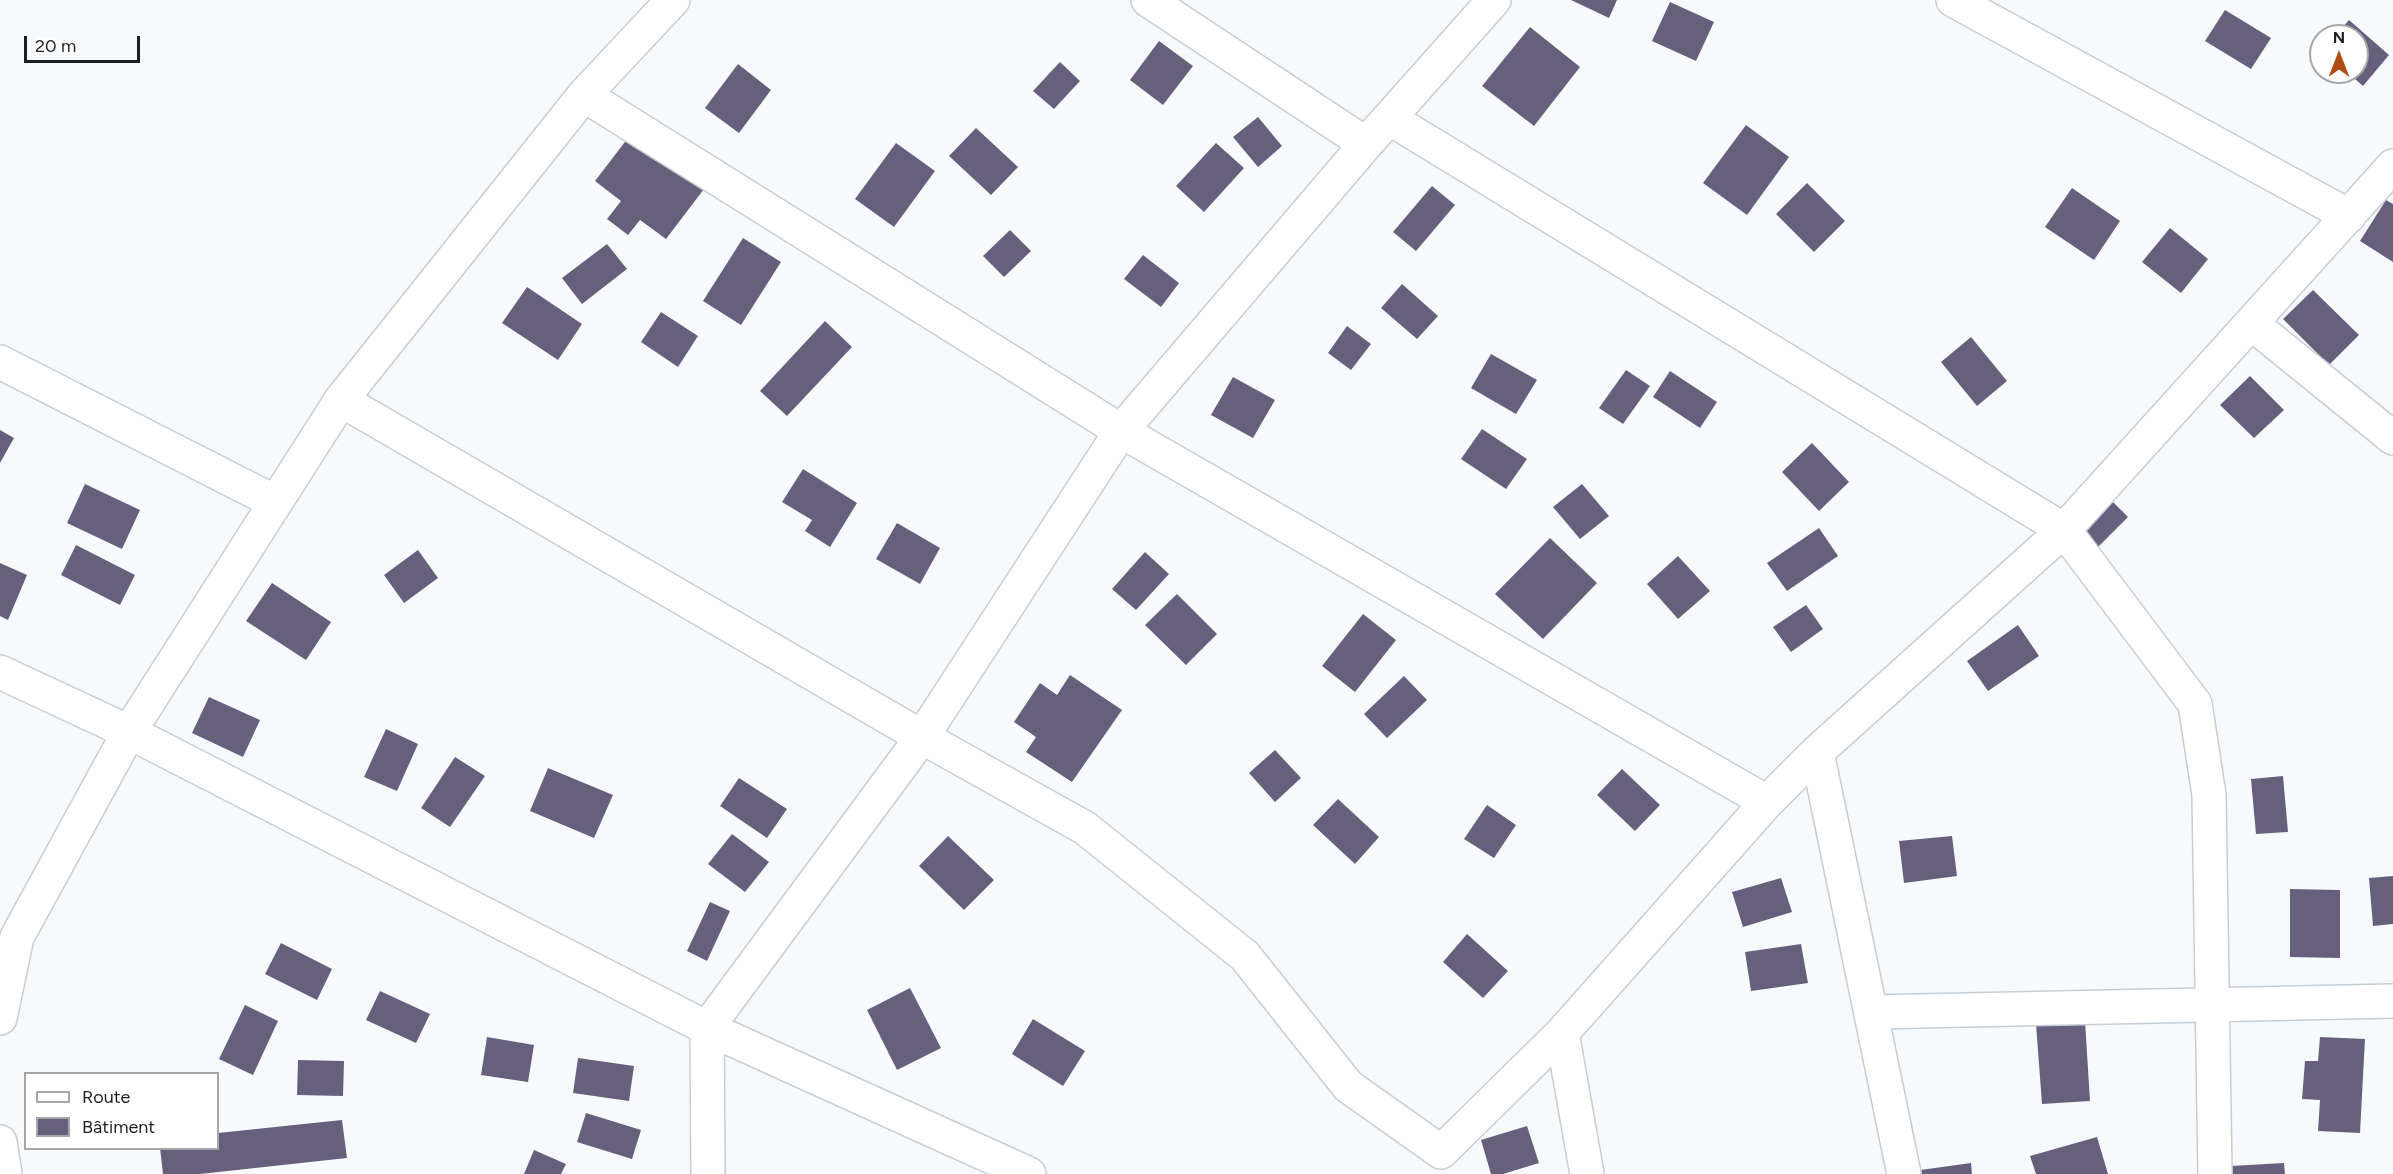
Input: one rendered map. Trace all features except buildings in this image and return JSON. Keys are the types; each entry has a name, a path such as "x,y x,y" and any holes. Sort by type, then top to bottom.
{"street":[{"path":"0,1018 8,935 129,732 341,400 584,95 673,0"},
{"path":"1148,0 1366,144"},
{"path":"708,1174 706,1028 922,737 1121,431 1366,144 1494,0"},
{"path":"1953,0 2349,216"},
{"path":"584,95 1121,431 1767,802"},
{"path":"1389,118 2064,530 2195,705 2209,795 2215,1174"},
{"path":"341,400 1094,835 1245,957 1348,1086 1441,1152 1562,1033 1767,802 1817,752 2064,530 2393,166"},
{"path":"2251,323 2393,438"},
{"path":"0,363 275,502"},
{"path":"0,672 129,732 706,1028 1029,1174"},
{"path":"1817,752 1904,1174"},
{"path":"1871,1012 2393,1001"},
{"path":"1562,1033 1587,1174"},
{"path":"0,1142 5,1174"}]}
